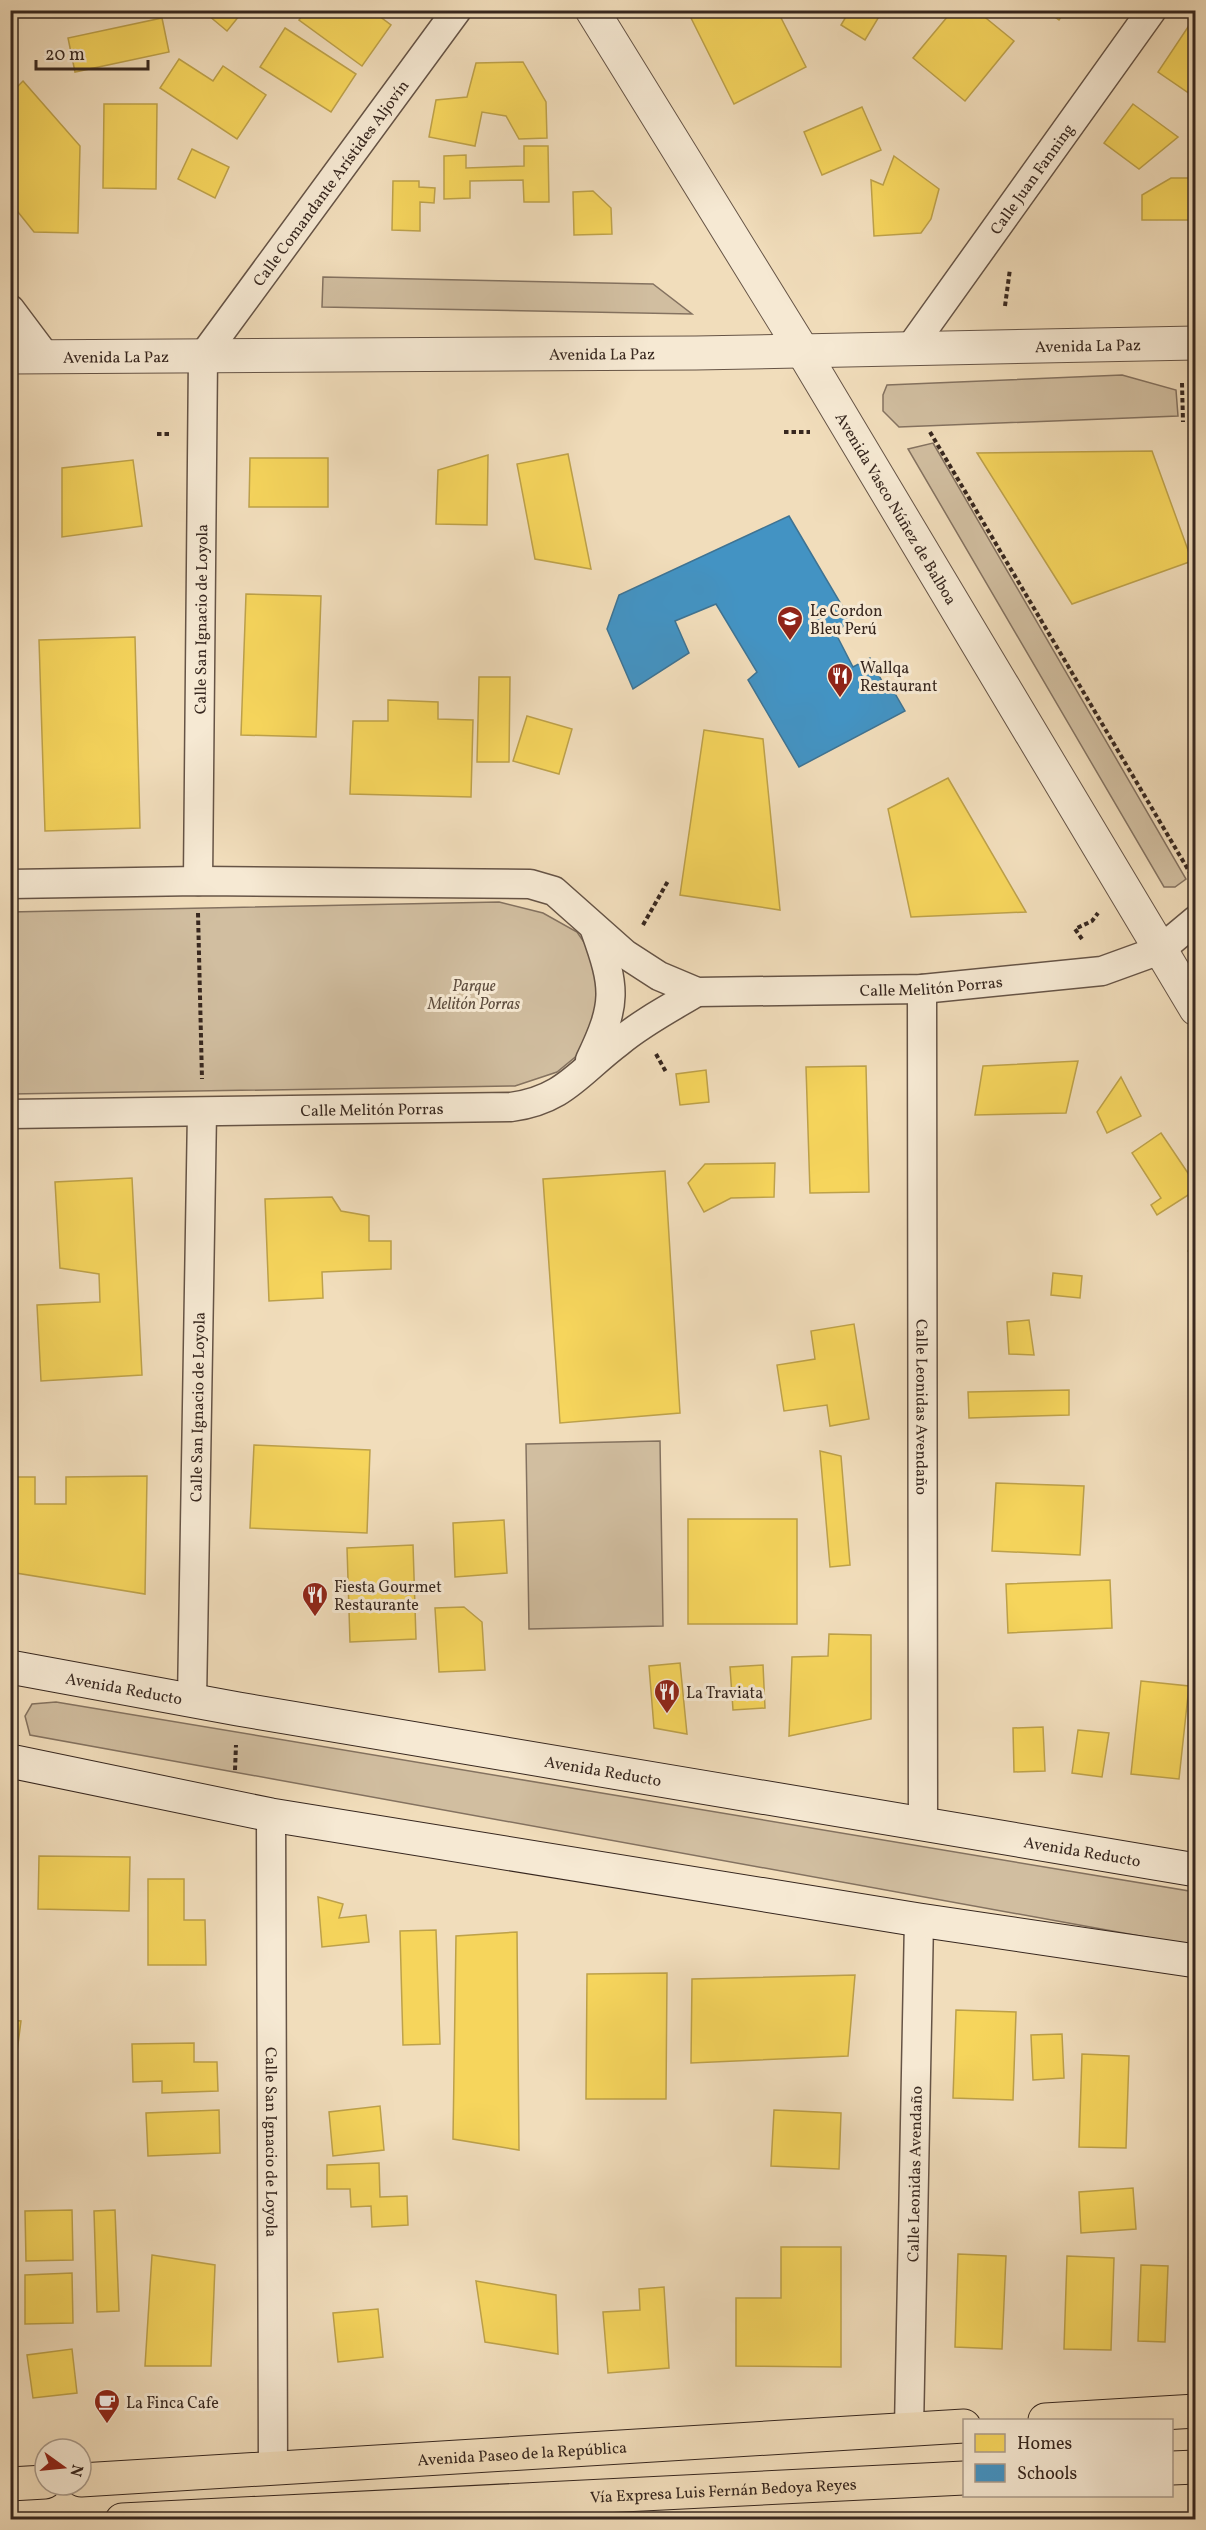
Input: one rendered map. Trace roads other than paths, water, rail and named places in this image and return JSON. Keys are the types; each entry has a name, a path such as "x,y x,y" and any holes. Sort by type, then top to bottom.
{"main road":[{"name":"Avenida Vasco Núñez de Balboa","path":"592,10 802,350 1196,1009"},
{"name":"Avenida La Paz","path":"10,357 696,353 1196,343"},
{"name":"Avenida Reducto","path":"10,1667 238,1709 1196,1870"},
{"path":"10,1761 271,1815 919,1920 1196,1961"},
{"path":"1075,2419 1196,2411"},
{"name":"Avenida Paseo de la República","path":"93,2479 963,2426"},
{"path":"1173,2468 1196,2467"},
{"name":"Vía Expresa Luis Fernán Bedoya Reyes","path":"122,2520 963,2478"},
{"path":"10,2484 33,2483"}],"street":[{"name":"Calle Comandante Arístides Aljovín","path":"203,356 457,10"},
{"name":"Calle Juan Fanning","path":"911,348 1152,10"},
{"path":"10,309 46,357"},
{"path":"1144,343 1189,371"},
{"name":"Calle San Ignacio de Loyola","path":"198,881 203,356"},
{"name":"Calle Melitón Porras","path":"10,884 198,881 530,884 554,891 625,954 659,976 697,992 922,989 1102,971 1160,950 1196,920"},
{"path":"584,1072 606,1027 612,999 610,971 594,928"},
{"name":"Calle Leonidas Avendaño","path":"922,989 923,1825"},
{"name":"Calle Melitón Porras","path":"10,1114 202,1100 511,1107 537,1103 561,1091 632,1032 697,992"},
{"name":"Calle San Ignacio de Loyola","path":"192,1701 202,1100"},
{"name":"Calle San Ignacio de Loyola","path":"271,1815 273,2469"},
{"name":"Calle Leonidas Avendaño","path":"909,2429 919,1920"}],"place":[{"name":"Le Cordon Bleu Perú","path":"790,642"},
{"name":"Wallqa Restaurant","path":"840,699"},
{"name":"Fiesta Gourmet Restaurante","path":"315,1618"},
{"name":"La Traviata","path":"667,1715"},
{"name":"La Finca Cafe","path":"107,2425"}],"park label":[{"name":"Parque Melitón Porras","path":"474,994"}]}
